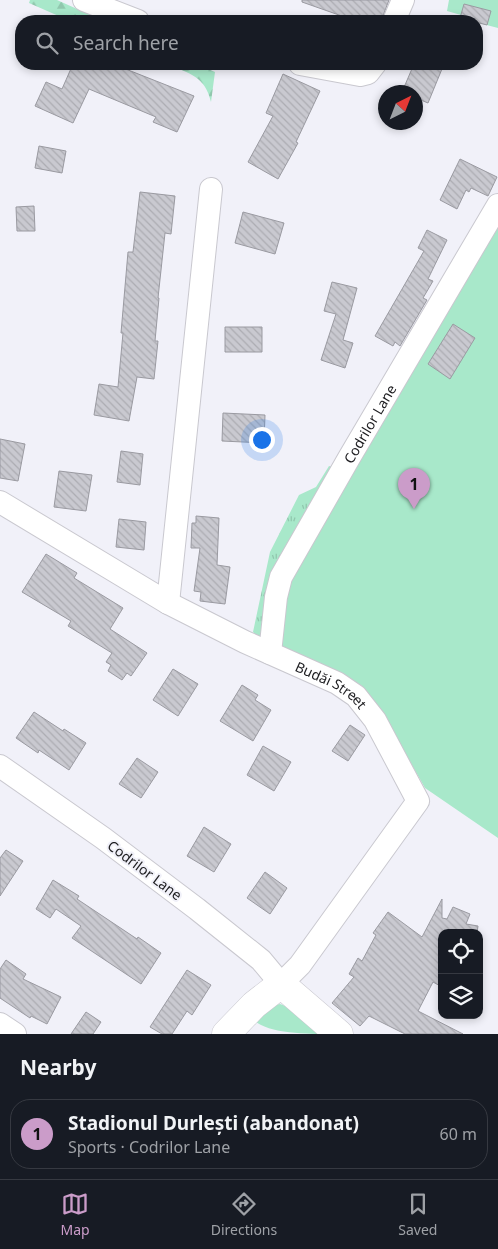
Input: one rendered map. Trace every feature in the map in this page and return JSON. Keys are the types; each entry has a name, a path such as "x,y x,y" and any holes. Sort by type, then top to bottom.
{"street":[{"path":"84,0 123,15"},
{"path":"397,15 403,0"},
{"path":"333,70 360,75 368,74 371,70"},
{"path":"168,603 211,189"},
{"name":"Codrilor Lane","path":"270,653 276,597 282,578 349,458 498,205"},
{"name":"Budăi Street","path":"0,502 168,603 270,653 337,683 356,696 375,720 418,801 300,965 282,984"},
{"name":"Codrilor Lane","path":"0,766 103,838 196,909 261,960 282,984"},
{"path":"238,1031 254,1005 282,984 339,1034"},
{"path":"0,1024 16,1034"}],"green space":[{"path":"30,0 57,0 91,15 56,15 29,3"},
{"path":"449,0 498,0 498,28 483,24 483,15 461,15 447,11"},
{"path":"180,70 210,70 215,72 211,102 205,86 201,81"},
{"path":"498,227 498,838 425,788 380,709 362,686 277,644 288,580"},
{"path":"329,466 337,468 262,641 253,632 270,552 299,495 316,487"},
{"path":"280,1004 291,1008 329,1034 276,1030 258,1023 252,1018 262,1008"}],"building":[{"path":"302,0 389,0 383,15 339,15 302,2"},
{"path":"464,4 491,11 487,25 483,24 483,15 461,15"},
{"path":"70,70 128,70 194,96 177,132 153,122 156,117 89,89 73,123 35,106 46,82 62,89"},
{"path":"411,70 442,70 428,103 423,101 423,85 405,85"},
{"path":"283,74 320,91 296,142 298,143 278,179 248,162 273,116 266,113"},
{"path":"39,146 66,151 62,173 35,168"},
{"path":"460,159 497,177 488,196 471,188 469,192 466,190 457,209 440,200"},
{"path":"140,192 175,196 171,234 165,233 158,298 155,341 158,341 154,379 137,377 129,421 94,415 99,384 118,387 128,252 133,252"},
{"path":"34,206 35,231 17,231 16,207"},
{"path":"243,212 284,223 275,254 235,243"},
{"path":"427,230 447,240 428,279 433,281 423,298 427,300 400,346 395,342 393,346 375,336 424,251 418,248"},
{"path":"332,282 357,288 343,340 353,343 345,368 321,360 336,314 324,311"},
{"path":"453,324 475,338 450,379 428,364"},
{"path":"225,327 262,327 262,352 225,352"},
{"path":"223,413 265,415 264,443 222,441"},
{"path":"0,439 25,444 18,481 0,478"},
{"path":"121,451 143,454 140,485 117,482"},
{"path":"59,471 92,475 86,511 54,507"},
{"path":"196,516 219,518 217,565 230,567 225,604 200,601 201,592 194,591 200,548 191,548 192,523 196,523"},
{"path":"119,519 146,522 144,550 116,547"},
{"path":"46,554 77,573 74,578 123,608 110,629 147,653 131,676 127,673 122,680 108,671 111,665 106,662 112,653 68,626 71,621 22,592"},
{"path":"173,669 198,684 178,716 153,700"},
{"path":"242,685 258,695 255,700 271,710 253,741 220,721"},
{"path":"34,712 86,743 69,770 39,750 38,753 16,738"},
{"path":"350,725 365,735 348,761 332,751"},
{"path":"263,746 291,762 274,791 247,775"},
{"path":"137,758 158,772 141,798 119,784"},
{"path":"204,827 231,844 214,872 187,856"},
{"path":"6,850 23,861 0,896 0,858"},
{"path":"265,872 287,888 270,914 247,898"},
{"path":"53,880 79,896 77,899 161,953 141,984 72,938 81,926 56,909 50,918 36,909"},
{"path":"442,899 442,918 447,919 453,907 470,914 466,924 478,926 478,929 438,929 438,985 433,982 418,1011 463,1034 405,1034 369,1016 360,1026 332,1003 354,977 349,974 358,958 362,961 376,935 373,933 388,912 422,937"},
{"path":"6,960 26,974 23,979 61,997 47,1024 31,1016 30,1018 0,998 0,969"},
{"path":"187,970 211,985 192,1015 187,1011 172,1034 162,1034 150,1027"},
{"path":"86,1012 101,1022 93,1034 71,1034"}],"place":[{"name":"Stadionul Durlești (abandonat)","path":"414,509"}]}
